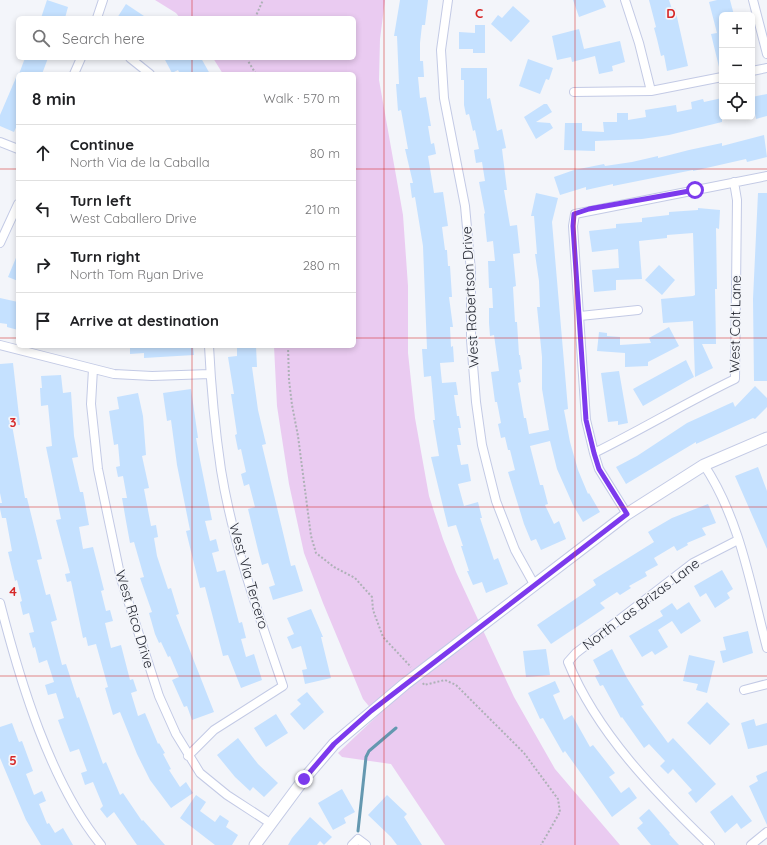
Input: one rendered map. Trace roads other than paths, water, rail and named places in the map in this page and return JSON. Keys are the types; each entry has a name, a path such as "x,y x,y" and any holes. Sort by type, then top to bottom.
{"street":[{"path":"99,16 103,0"},
{"name":"West Robertson Drive","path":"448,0 441,50 444,98 465,206 471,271 471,340 476,402 482,445 496,502 515,550 535,586"},
{"path":"625,0 640,43 651,91"},
{"path":"753,0 767,54"},
{"path":"75,72 80,60"},
{"path":"132,60 148,72"},
{"path":"755,70 767,68"},
{"path":"574,92 603,93 651,91 719,78"},
{"path":"0,142 16,148"},
{"path":"627,514 599,469 586,420 573,226 574,214 767,176"},
{"name":"West Colt Lane","path":"594,453 735,379 737,200 734,182"},
{"path":"0,243 16,208"},
{"path":"580,316 638,310"},
{"path":"0,345 114,374 152,376 210,374"},
{"name":"West Via Tercero","path":"188,756 214,730 283,686 239,550 222,470 210,374 210,348"},
{"name":"West Rico Drive","path":"93,369 91,404 98,469 121,579 159,696 176,734 188,756 200,773 227,795 270,823"},
{"path":"255,845 304,779 334,744 417,674 535,586 627,514 704,465 767,438"},
{"path":"704,465 712,477 738,540 767,648"},
{"name":"North Las Brizas Lane","path":"710,845 646,779 606,730 574,676 568,662 576,653 693,563 738,540"},
{"path":"0,603 42,736 67,792 101,845"},
{"path":"744,690 767,684"},
{"path":"751,845 767,832"},
{"path":"352,845 358,839 366,845"}],"waterway":[{"path":"358,831 366,757 369,751 396,728"}]}
